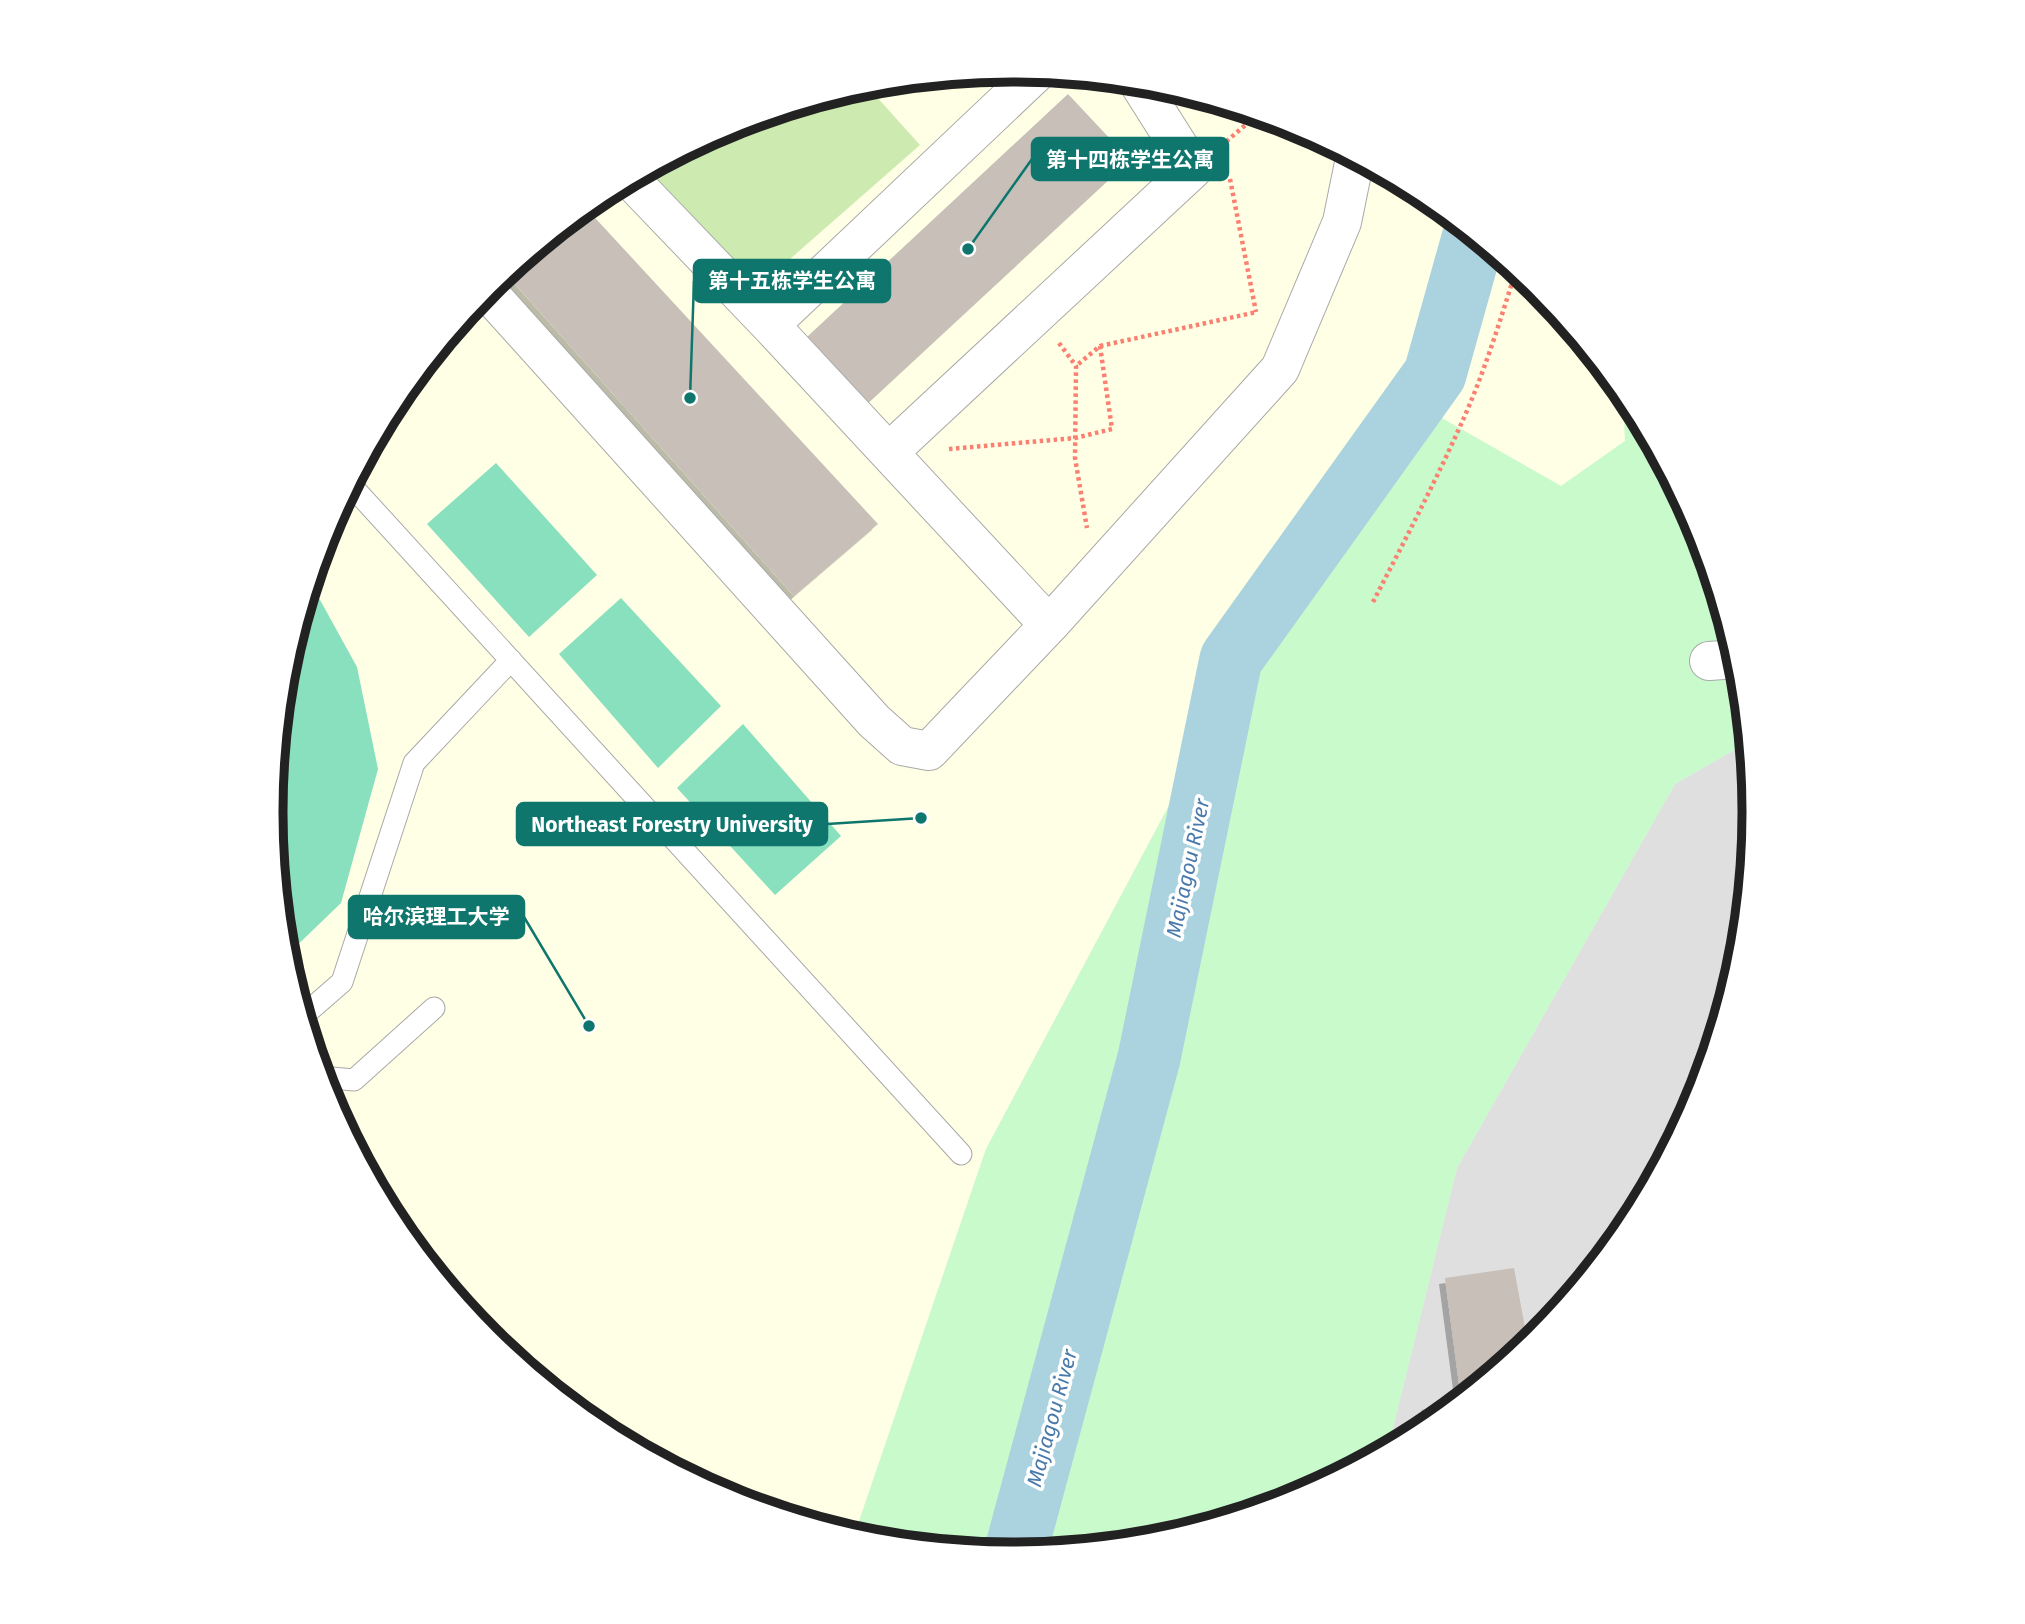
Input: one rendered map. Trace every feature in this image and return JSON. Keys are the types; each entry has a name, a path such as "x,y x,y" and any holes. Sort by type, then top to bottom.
{"street":[{"path":"771,325 1026,83"},
{"path":"889,452 1193,169 1146,94"},
{"path":"494,299 874,721 902,746 929,751 1048,625 1280,369 1342,222 1353,167"},
{"path":"637,187 771,325 1048,625"}],"lane":[{"path":"357,492 961,1154"},
{"path":"310,1010 342,982 414,763 511,660"},
{"path":"333,1078 354,1080 434,1008"}],"path":[{"path":"1218,148 1249,122"},
{"path":"1212,137 1223,157"},
{"path":"1230,178 1256,312"},
{"path":"1373,602 1466,413 1513,281"},
{"path":"1076,366 1100,346 1308,301"},
{"path":"1038,313 1076,366 1075,458 1095,573"},
{"path":"889,452 1075,438 1112,429 1100,346"}],"shaded area":[{"path":"1012,82 1108,88 1155,96 1247,121 1335,158 1418,205 1494,263 1561,331 1624,415 1625,441 1561,486 1390,389 986,1149 858,1525 778,1503 733,1486 648,1444 607,1419 531,1361 464,1293 406,1217 381,1177 338,1091 321,1047 308,1001 289,907 283,812 289,717 297,670 321,577 358,489 381,447 406,407 464,331 531,263 568,233 607,205 690,158 733,138 824,107 917,88 965,84"},
{"path":"1739,747 1742,812 1736,907 1717,1001 1704,1047 1687,1091 1644,1177 1619,1217 1561,1293 1494,1361 1457,1391 1391,1435 1457,1168 1675,784"}],"green space":[{"path":"875,95 920,145 757,288 652,178 733,138 778,121"},
{"path":"1391,389 1561,486 1625,441 1624,415 1667,489 1704,577 1728,670 1739,747 1675,784 1457,1168 1391,1435 1335,1466 1247,1503 1155,1528 1108,1536 1012,1542 965,1540 917,1536 858,1525 986,1149"},
{"path":"496,463 597,575 529,637 427,524"},
{"path":"316,593 357,667 378,769 341,903 296,947 284,860 284,764 297,670"},
{"path":"621,598 721,706 658,768 559,654"},
{"path":"743,724 841,836 775,895 677,788"}],"building":[{"path":"1068,94 1130,160 868,403 807,337"},
{"path":"593,215 878,524 794,596 512,281"},
{"path":"1514,1268 1526,1331 1460,1389 1445,1278"},
{"path":"1435,1407 1422,1416 1421,1410"}],"waterway":[{"name":"Majiagou River","path":"1018,1542 1149,1058 1231,659 1435,374 1471,245"}],"place":[{"name":"第十四栋学生公寓","path":"968,249"},
{"name":"第十五栋学生公寓","path":"690,398"},
{"name":"Northeast Forestry University","path":"921,818"},
{"name":"哈尔滨理工大学","path":"589,1026"}]}
